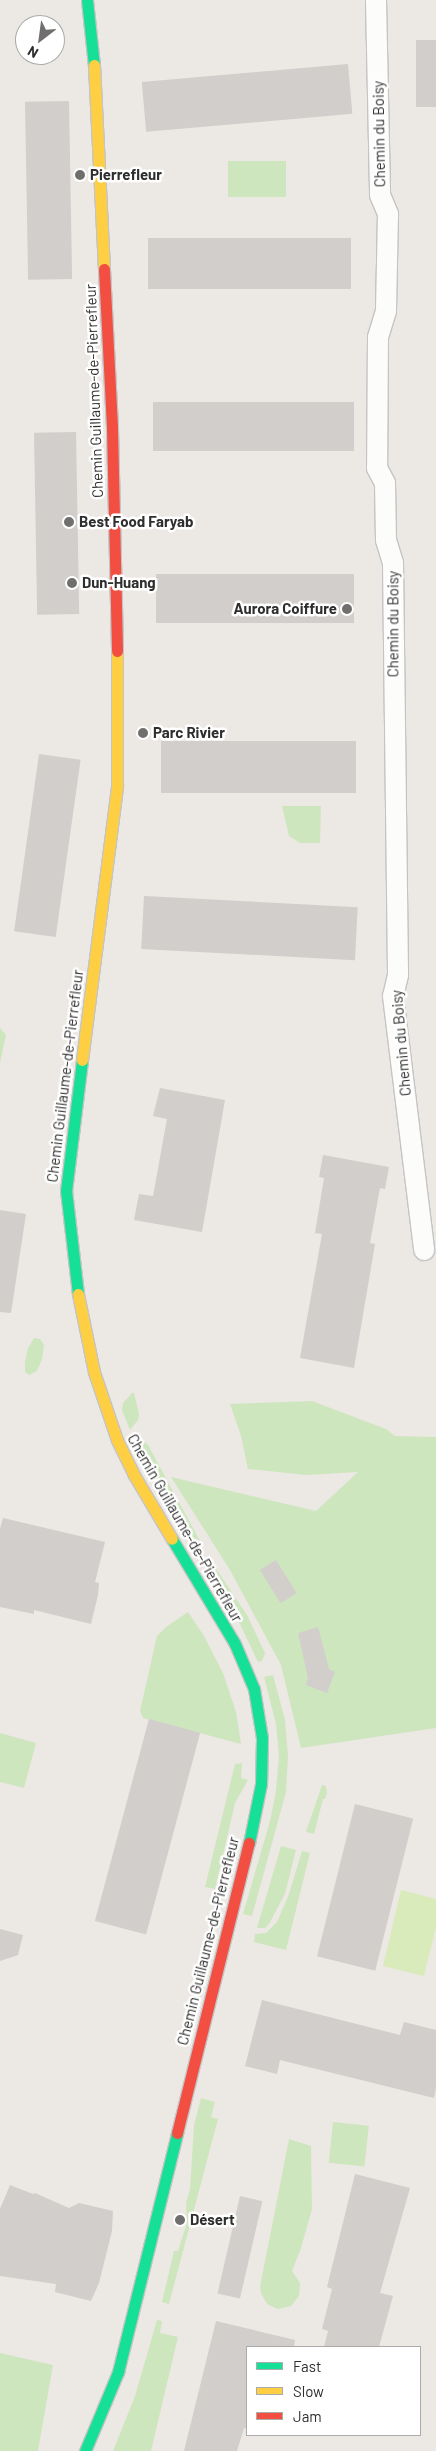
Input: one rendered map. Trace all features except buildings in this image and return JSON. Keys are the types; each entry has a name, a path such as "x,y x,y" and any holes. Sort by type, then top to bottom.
{"street":[{"name":"Chemin Guillaume-de-Pierrefleur","path":"86,2451 118,2372 257,1811 262,1762 262,1738 254,1689 235,1644 139,1484 116,1440 94,1372 74,1276 66,1190 68,1158 117,785 118,704 112,428 94,59 87,0"},
{"name":"Chemin du Boisy","path":"376,0 380,195 388,214 386,311 378,337 377,468 385,483 386,540 393,563 398,974 393,996 424,1250"}],"green space":[{"path":"228,161 286,161 286,197 228,197"},
{"path":"282,806 321,806 320,843 300,843 289,836"},
{"path":"0,1028 6,1035 0,1063"},
{"path":"34,1338 40,1339 44,1345 42,1359 37,1371 29,1375 25,1372 25,1362 28,1348"},
{"path":"134,1393 139,1414 138,1420 130,1430 122,1410 123,1403"},
{"path":"312,1401 386,1429 395,1436 436,1437 436,1728 301,1748 281,1665 230,1570 171,1477 316,1511 358,1472 306,1475 248,1469 241,1436 230,1404"},
{"path":"134,1440 143,1440 148,1445 200,1541 184,1534"},
{"path":"200,1555 211,1561 247,1615 265,1653 262,1661 258,1662 237,1618 197,1556"},
{"path":"188,1612 204,1636 223,1673 236,1712 241,1744 143,1718 140,1711 157,1636 166,1627"},
{"path":"273,1675 285,1720 288,1755 286,1792 252,1916 243,1914 270,1821 276,1791 279,1756 276,1724 264,1677"},
{"path":"0,1733 36,1743 24,1788 0,1782"},
{"path":"242,1763 241,1778 248,1780 235,1803 215,1889 205,1887 235,1764"},
{"path":"322,1785 326,1786 327,1793 325,1799 323,1799 314,1834 306,1832"},
{"path":"281,1846 296,1850 285,1894 269,1924 265,1928 257,1928"},
{"path":"302,1851 310,1853 286,1950 254,1942 255,1934 266,1933 277,1922 289,1894"},
{"path":"401,1890 436,1899 436,1927 424,1976 383,1966"},
{"path":"201,2098 215,2102 211,2117 218,2119 169,2304 162,2302 174,2251 178,2251 187,2223 186,2203 190,2189 194,2125"},
{"path":"333,2122 369,2126 365,2167 329,2163"},
{"path":"289,2139 311,2146 312,2209 301,2248 292,2271 300,2283 299,2296 291,2306 278,2309 267,2304 260,2287"},
{"path":"157,2320 162,2321 160,2333 178,2337 151,2451 113,2451 135,2396"},
{"path":"0,2353 53,2365 38,2451 0,2451"}],"traffic: fast":[{"path":"87,0 94,65"},
{"path":"78,1294 66,1191 82,1060"},
{"path":"172,1539 235,1644 254,1689 262,1738 261,1784 249,1843"},
{"path":"85,2451 118,2372 177,2133"}],"traffic: slow":[{"path":"94,65 104,269"},
{"path":"82,1060 117,785 117,651"},
{"path":"78,1294 94,1372 117,1440 134,1475 172,1539"}],"traffic: jam":[{"path":"104,269 112,428 117,651"},
{"path":"177,2133 249,1843"}],"place":[{"name":"Pierrefleur","path":"80,175"},
{"name":"Best Food Faryab","path":"69,522"},
{"name":"Dun-Huang","path":"72,583"},
{"name":"Aurora Coiffure","path":"347,609"},
{"name":"Parc Rivier","path":"143,733"},
{"name":"Désert","path":"180,2220"}]}
